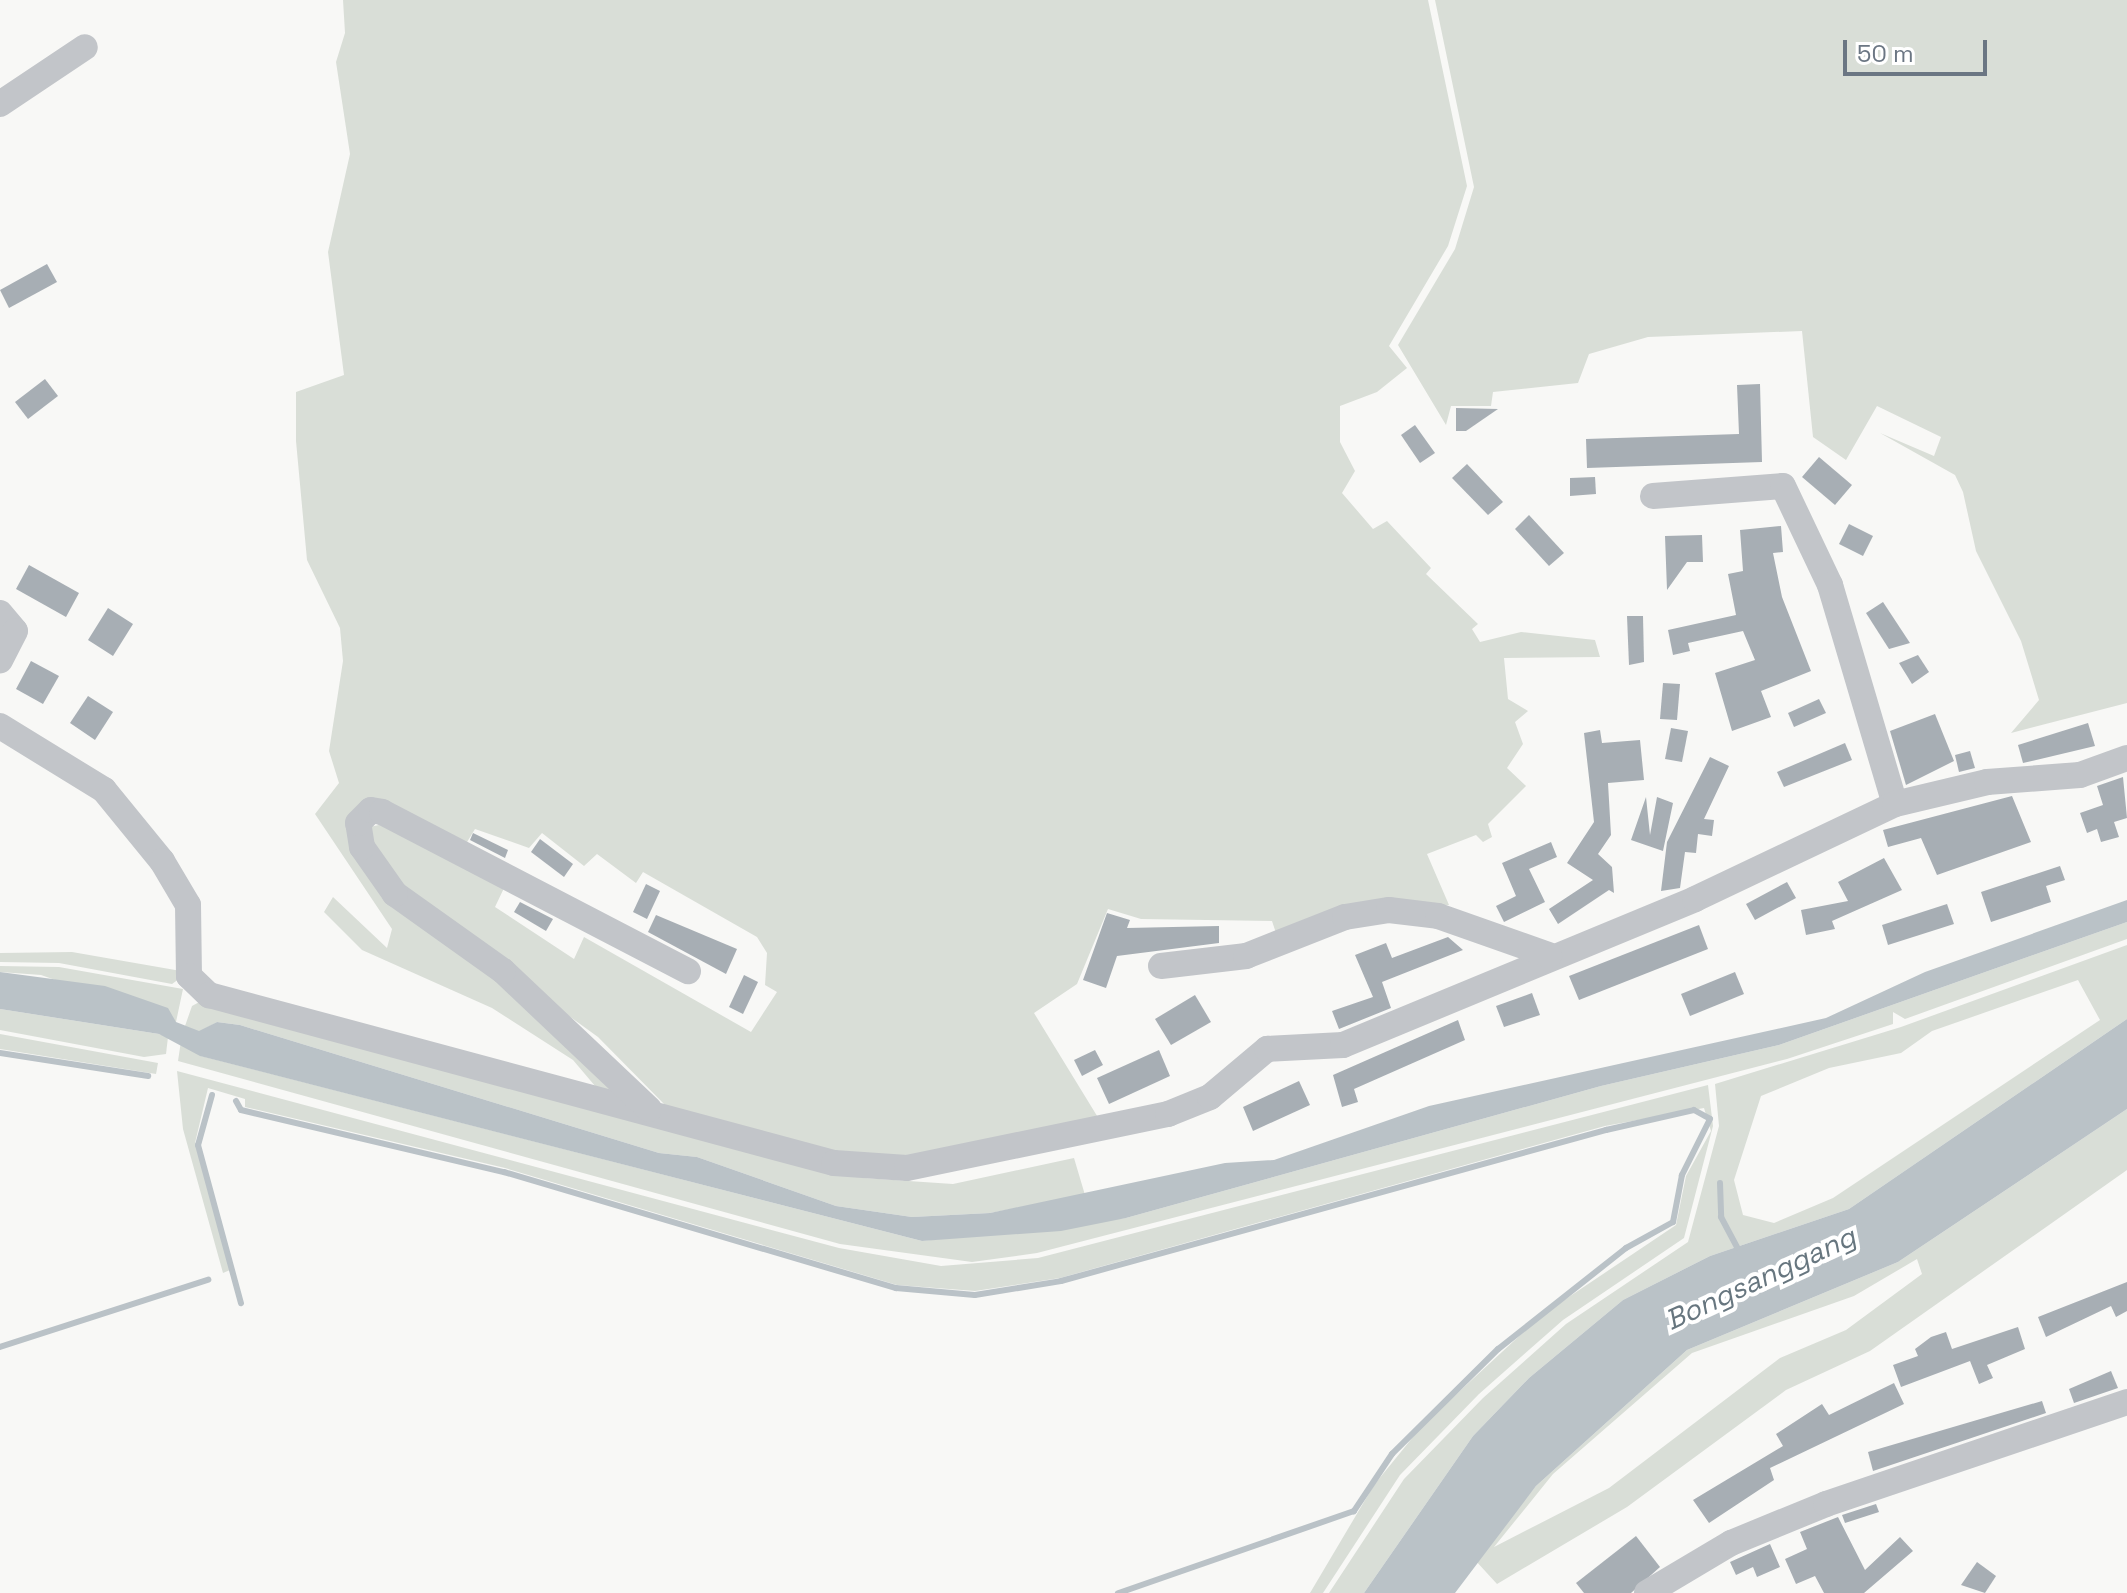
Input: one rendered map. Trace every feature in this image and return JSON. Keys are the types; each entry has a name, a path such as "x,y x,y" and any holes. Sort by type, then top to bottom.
{"street":[{"path":"0,104 85,47"},
{"path":"1653,496 1783,486 1830,585 1895,804"},
{"path":"0,613 15,631 0,660"},
{"path":"0,726 104,790 162,861 188,905 189,976 199,990 477,1071 649,1109 834,1163 941,1165 1168,1114 1210,1097 1267,1049 1343,1045 1549,955 1695,899 1895,804 1987,782 2080,775 2127,758"},
{"path":"649,1109 503,971 395,894 362,847 358,823 371,810 382,812 688,971"},
{"path":"1161,966 1246,956 1345,917 1389,910 1438,916 1549,955"},
{"path":"1647,1593 1731,1543 1826,1504 2127,1402"}],"shaded area":[{"path":"343,0 1428,0 1467,186 1448,246 1389,346 1407,368 1377,392 1340,406 1340,442 1355,471 1342,493 1373,529 1387,521 1431,568 1426,574 1478,624 1472,629 1480,642 1521,632 1595,640 1600,657 1504,658 1508,699 1528,711 1515,722 1523,744 1507,768 1526,786 1488,824 1492,837 1483,842 1476,835 1427,854 1449,905 1335,913 1278,939 1272,921 1141,919 1108,909 1077,984 1034,1013 1102,1124 909,1163 843,1157 665,1105 598,1037 406,898 365,828 388,823 505,886 495,907 574,959 584,937 751,1032 777,992 765,985 767,953 757,937 643,872 636,883 597,854 584,866 542,833 529,848 475,829 464,847 385,805 367,804 351,822 352,839 408,913 499,971 636,1100 601,1093 573,1060 492,1008 362,950 324,912 333,897 387,948 392,929 315,814 339,783 329,751 343,661 340,628 307,560 296,441 296,392 344,375 328,252 350,154 336,62 345,33"},
{"path":"1435,0 2127,0 2127,703 2011,733 2039,700 2021,641 1976,551 1963,492 1955,475 1880,433 1934,456 1941,437 1877,406 1846,460 1813,437 1802,331 1648,337 1589,354 1578,383 1493,392 1491,406 1451,406 1446,425 1398,345 1455,249 1474,187"},
{"path":"2127,922 2127,939 1905,1019 1893,1012 1893,1024 1787,1059 1037,1253 972,1262 840,1244 178,1061 181,1041 201,1056 922,1241 1126,1218 1601,1086 1779,1045"},
{"path":"2127,945 2127,1019 1849,1209 1710,1256 1623,1300 1529,1378 1473,1436 1364,1593 1329,1593 1404,1479 1483,1398 1566,1324 1688,1242 1719,1126 1715,1084 1901,1027","holes":["2078,980 2100,1020 1833,1198 1774,1223 1743,1215 1734,1180 1761,1096 1829,1068 1901,1053 1932,1031"]},
{"path":"72,952 186,974 172,984 59,963 0,962 0,953"},
{"path":"0,966 59,967 183,989 176,1022 41,975 0,972"},
{"path":"203,1000 864,1178 953,1184 1074,1158 1085,1195 990,1213 912,1217 836,1206 697,1157 659,1153 240,1025 217,1022 199,1032 185,1026 192,1006"},
{"path":"0,1009 159,1034 168,1037 166,1054 144,1057 0,1030"},
{"path":"0,1034 158,1063 156,1074 0,1049"},
{"path":"177,1071 839,1248 941,1266 1038,1258 1708,1085 1713,1126 1684,1238 1563,1320 1479,1394 1400,1475 1323,1593 1310,1593 1374,1485 1422,1426 1542,1315 1676,1225 1686,1176 1711,1131 1704,1108 1605,1126 1060,1278 975,1291 897,1285 505,1168 245,1107 245,1099 208,1088 195,1143 230,1270 223,1273 183,1129"},
{"path":"2127,1109 2127,1170 1870,1351 1786,1390 1627,1507 1497,1584 1475,1560 1536,1486 1687,1350 1898,1262","holes":["1917,1259 1922,1274 1846,1330 1780,1358 1609,1488 1494,1547 1553,1474 1692,1353 1854,1296"]}],"water":[{"path":"2127,900 2127,922 1779,1045 1601,1086 1126,1218 1061,1231 922,1241 200,1056 159,1034 0,1009 0,972 105,986 168,1008 176,1022 199,1031 217,1022 240,1025 659,1153 697,1157 836,1206 912,1217 990,1213 1225,1163 1274,1160 1429,1106 1826,1018 1925,972"},
{"name":"Bongsanggang","path":"2127,1019 2127,1109 1898,1262 1687,1350 1536,1486 1455,1593 1364,1593 1473,1436 1529,1378 1623,1300 1710,1256 1849,1209"}],"building":[{"path":"47,264 57,282 9,308 0,290"},
{"path":"45,379 58,396 28,419 15,402"},
{"path":"1760,384 1762,462 1587,468 1586,439 1739,434 1737,385"},
{"path":"1456,408 1498,409 1466,431 1456,431"},
{"path":"1415,425 1435,453 1420,463 1401,435"},
{"path":"1819,457 1852,485 1835,505 1802,477"},
{"path":"1467,464 1503,502 1488,515 1452,478"},
{"path":"1595,477 1596,494 1570,496 1570,478"},
{"path":"1529,515 1564,553 1549,566 1515,529"},
{"path":"1849,524 1873,536 1863,556 1839,544"},
{"path":"1781,526 1783,552 1773,553 1782,597 1811,671 1761,691 1771,717 1732,731 1715,673 1755,660 1743,631 1688,643 1690,651 1673,655 1668,630 1736,615 1728,574 1743,571 1740,530"},
{"path":"1702,535 1703,562 1687,562 1667,590 1665,536"},
{"path":"29,565 79,593 66,617 16,589"},
{"path":"1883,602 1910,643 1889,649 1866,613"},
{"path":"108,608 133,624 113,656 88,640"},
{"path":"1627,616 1643,616 1644,662 1629,665"},
{"path":"1918,655 1929,672 1912,684 1899,663"},
{"path":"31,661 59,676 43,704 16,689"},
{"path":"1663,683 1680,684 1677,720 1660,719"},
{"path":"88,696 113,712 95,740 70,723"},
{"path":"1819,699 1826,713 1794,727 1788,713"},
{"path":"1935,714 1954,761 1906,785 1890,731"},
{"path":"2088,723 2095,746 2023,763 2018,745"},
{"path":"1671,728 1688,731 1682,762 1665,759"},
{"path":"1600,730 1602,743 1640,740 1644,780 1608,783 1611,835 1598,854 1612,867 1614,893 1609,890 1558,924 1549,909 1593,880 1567,863 1594,822 1584,733"},
{"path":"1845,743 1852,760 1784,787 1777,772"},
{"path":"1970,751 1975,768 1959,772 1955,755"},
{"path":"1710,757 1729,766 1704,819 1714,820 1712,836 1698,834 1696,853 1685,852 1680,888 1661,891 1667,842"},
{"path":"2123,777 2127,818 2114,822 2119,837 2101,842 2097,829 2087,833 2080,813 2103,805 2097,786"},
{"path":"2012,796 2031,842 1937,875 1921,838 1888,847 1883,830"},
{"path":"1646,797 1650,835 1657,797 1673,803 1663,851 1631,840"},
{"path":"473,833 508,850 505,858 470,840"},
{"path":"540,839 573,864 564,877 531,852"},
{"path":"1551,842 1557,857 1529,869 1545,902 1504,922 1496,906 1516,896 1502,863"},
{"path":"1884,858 1902,890 1832,921 1835,929 1806,935 1801,910 1848,901 1838,882"},
{"path":"2060,866 2065,880 2046,886 2051,902 1991,922 1981,892"},
{"path":"1787,882 1796,898 1755,920 1746,904"},
{"path":"646,884 660,891 647,919 633,912"},
{"path":"520,902 553,919 546,931 514,912"},
{"path":"1947,904 1954,924 1888,945 1882,925"},
{"path":"1107,913 1130,920 1127,928 1219,926 1219,943 1117,956 1106,988 1083,980"},
{"path":"656,915 737,949 726,974 648,932"},
{"path":"1699,925 1708,949 1579,1000 1569,976"},
{"path":"1448,937 1463,950 1382,982 1391,1008 1339,1029 1332,1011 1373,997 1355,955 1386,943 1392,958"},
{"path":"1735,972 1744,994 1690,1016 1681,994"},
{"path":"744,975 758,982 743,1014 729,1007"},
{"path":"1532,993 1540,1015 1504,1027 1496,1006"},
{"path":"1195,995 1211,1022 1171,1045 1155,1019"},
{"path":"1458,1020 1465,1040 1354,1089 1358,1102 1342,1107 1333,1075"},
{"path":"1095,1050 1103,1065 1082,1076 1074,1060"},
{"path":"1159,1050 1170,1076 1109,1104 1097,1078"},
{"path":"1299,1081 1310,1105 1253,1131 1243,1107"},
{"path":"2127,1282 2127,1311 2116,1317 2111,1306 2046,1337 2038,1317"},
{"path":"2018,1327 2025,1349 1987,1365 1993,1378 1979,1384 1970,1361 1901,1387 1893,1365 1918,1356 1915,1349 1931,1337 1946,1332 1952,1349"},
{"path":"2111,1371 2118,1388 2074,1403 2069,1389"},
{"path":"1894,1383 1904,1404 1770,1468 1774,1480 1709,1523 1693,1500 1783,1446 1776,1434 1822,1404 1829,1415"},
{"path":"2042,1401 2046,1413 1873,1471 1868,1452"},
{"path":"1876,1504 1879,1512 1845,1523 1842,1515"},
{"path":"1838,1517 1865,1570 1900,1537 1913,1551 1864,1593 1824,1593 1815,1576 1796,1584 1785,1559 1807,1549 1800,1532"},
{"path":"1636,1536 1660,1567 1631,1593 1584,1593 1576,1583"},
{"path":"1770,1544 1780,1567 1757,1577 1753,1567 1736,1575 1730,1562"},
{"path":"1977,1562 1996,1576 1985,1593 1961,1585"}],"waterway":[{"path":"0,1053 148,1076"},
{"path":"212,1095 198,1145 241,1303"},
{"path":"236,1101 241,1110 504,1172 896,1288 975,1295 1061,1281 1606,1130 1694,1110 1710,1119 1682,1175 1673,1222 1626,1248 1498,1349 1392,1454 1354,1511 1118,1593"},
{"path":"1720,1183 1721,1217 1737,1247"},
{"path":"0,1347 208,1280"}]}
